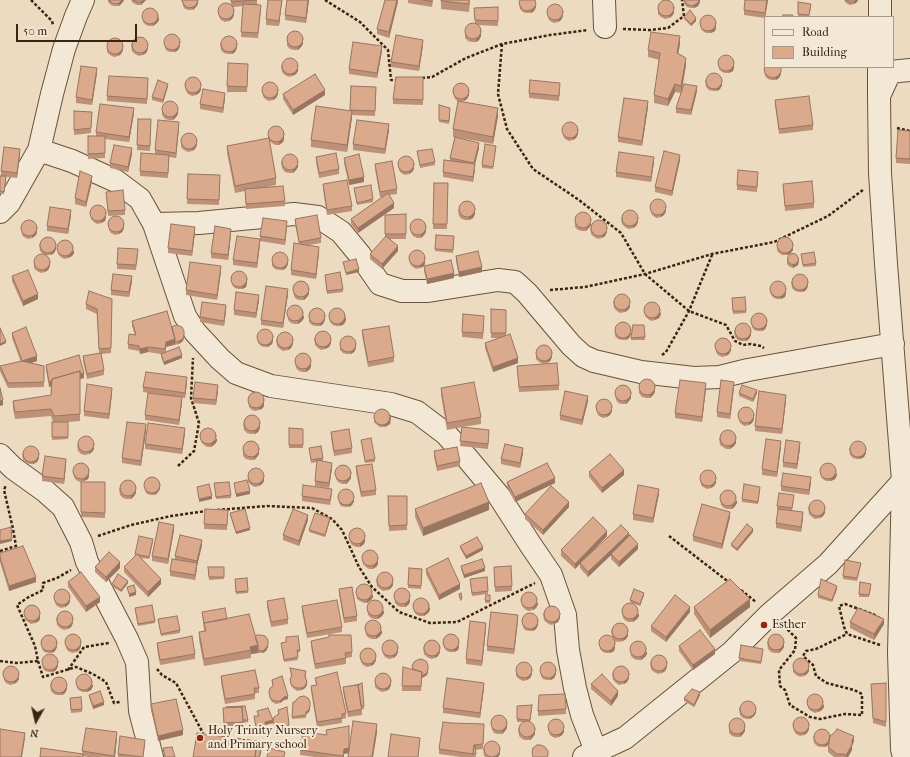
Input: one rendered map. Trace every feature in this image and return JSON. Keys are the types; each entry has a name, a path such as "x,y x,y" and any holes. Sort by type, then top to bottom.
{"street":[{"path":"0,212 9,203 39,150 64,49 83,0"},
{"path":"604,0 606,28"},
{"path":"880,0 880,16"},
{"path":"879,68 880,173 893,344 907,483 899,653 902,749 904,757"},
{"path":"879,97 890,72 910,70"},
{"path":"39,150 116,181 140,199 154,224 185,316 195,332 220,359 236,373 271,386 392,404 417,412 446,434 499,496 551,575 565,615 568,650 589,754 625,747 732,652 770,614 828,564 907,483"},
{"path":"154,224 199,223 294,214 318,217 341,232 360,255 380,284 402,291 428,291 498,280 515,282 527,293 571,345 583,356 594,361 641,372 694,378 720,377 748,370 893,344"},
{"path":"6,462 45,491 63,508 137,662 140,711 152,757"}],"path":[{"path":"31,0 52,21 64,49"},
{"path":"325,0 360,22 388,50 391,80 405,79"},
{"path":"418,78 432,77 466,58 502,44 550,35 606,28 650,30 668,28 684,16 682,0"},
{"path":"502,44 498,94 507,129 533,169 579,200 621,233 645,274 689,311 726,325 735,340 743,345 751,344 761,346 785,364"},
{"path":"527,293 585,287 645,274 712,254 774,242 828,216 860,194 880,173"},
{"path":"641,372 666,352 689,311 712,254"},
{"path":"178,466 194,451 199,423 191,398 195,332"},
{"path":"0,551 16,546 14,529 4,490 6,462"},
{"path":"213,510 266,506 312,508 332,519 342,530 359,567 372,587 399,612 430,623 457,622 551,575"},
{"path":"139,700 114,703 106,682 93,674 76,667 43,677 35,646 18,605 27,598 43,590 43,583 57,578 84,552 131,525 171,516 206,511"},
{"path":"669,536 732,584"},
{"path":"739,589 770,614 796,638 795,650 779,670 780,686 785,690 790,705 810,717 820,719 845,714 862,715 862,694 854,690 827,683 816,676 813,665 803,656 806,651 816,649 847,634 892,649 899,653"},
{"path":"847,634 839,606 845,604 874,614 900,631"},
{"path":"68,670 84,647 127,639"},
{"path":"0,662 16,663 38,661"},
{"path":"153,664 162,675 176,683 203,733"}],"building":[{"path":"109,0 122,0 119,3 114,4"},
{"path":"133,0 144,0 137,2"},
{"path":"182,0 198,1 196,5 189,8 185,6"},
{"path":"231,0 257,0 231,2"},
{"path":"268,0 282,0 279,21 266,19"},
{"path":"287,0 308,0 306,18 285,15"},
{"path":"385,0 397,0 389,32 377,29"},
{"path":"469,0 469,4 441,1"},
{"path":"520,0 535,0 536,5 531,10 526,11 520,6"},
{"path":"666,0 672,2 674,8 672,14 666,16 660,14 658,8 660,2"},
{"path":"684,0 699,0 698,3 691,6"},
{"path":"745,0 767,0 765,13 744,10"},
{"path":"846,0 856,0 854,2 850,2"},
{"path":"798,2 811,4 809,15 798,14"},
{"path":"226,3 232,5 234,11 232,17 226,19 220,17 218,11 220,5"},
{"path":"243,4 261,5 258,33 241,32"},
{"path":"552,4 558,4 563,9 561,18 558,20 552,20 547,15 547,9"},
{"path":"498,7 498,21 475,20 474,8"},
{"path":"150,8 156,10 158,16 156,22 150,24 144,22 142,16 144,10"},
{"path":"690,10 696,18 691,24 684,17"},
{"path":"708,15 714,17 716,23 714,29 708,31 702,29 700,23 702,17"},
{"path":"473,23 479,25 481,31 479,37 473,39 467,37 465,31 467,25"},
{"path":"295,31 301,33 303,39 301,45 295,47 289,45 287,39 289,33"},
{"path":"651,32 680,36 677,53 686,58 681,86 675,84 668,99 654,95 660,53 648,50"},
{"path":"169,34 175,34 180,39 178,48 175,50 169,50 164,45 164,39"},
{"path":"396,35 423,40 419,66 391,62"},
{"path":"229,36 235,38 237,44 235,50 229,52 223,50 221,44 223,38"},
{"path":"140,37 146,39 148,45 146,51 140,53 134,51 132,45 134,39"},
{"path":"115,38 121,40 123,46 121,52 115,54 109,52 107,46 109,40"},
{"path":"353,42 382,46 377,73 349,69"},
{"path":"726,55 732,57 734,63 732,69 726,71 720,69 718,63 720,57"},
{"path":"290,58 296,60 298,66 296,72 290,74 284,72 282,66 284,60"},
{"path":"228,63 248,64 247,87 227,86"},
{"path":"81,66 97,68 92,100 76,97"},
{"path":"781,68 781,72 776,77 772,78 765,73 764,69"},
{"path":"714,73 720,75 722,81 720,87 714,89 708,87 706,81 708,75"},
{"path":"315,74 325,90 293,110 283,94"},
{"path":"109,76 148,78 147,99 107,96"},
{"path":"193,77 199,79 201,85 199,91 193,93 187,91 185,85 187,79"},
{"path":"396,77 423,77 423,100 393,99"},
{"path":"158,80 168,84 163,100 152,97"},
{"path":"530,80 560,83 559,96 529,93"},
{"path":"270,82 276,84 278,90 276,96 270,98 264,96 262,90 264,84"},
{"path":"461,83 467,85 469,91 467,97 461,99 455,97 453,91 455,85"},
{"path":"684,84 697,86 691,110 676,108"},
{"path":"351,86 376,87 375,111 350,110"},
{"path":"203,89 225,93 223,108 200,104"},
{"path":"809,96 813,125 779,129 775,100"},
{"path":"624,98 648,101 642,141 618,137"},
{"path":"167,101 173,101 178,106 176,115 173,117 167,117 162,112 162,106"},
{"path":"458,101 498,108 493,137 453,129"},
{"path":"100,104 134,108 129,137 96,132"},
{"path":"439,105 450,108 449,121 439,120"},
{"path":"316,106 352,111 347,145 311,140"},
{"path":"74,111 92,112 91,128 74,130"},
{"path":"138,119 151,119 150,146 137,145"},
{"path":"158,120 179,122 176,153 155,150"},
{"path":"357,120 389,124 385,149 353,144"},
{"path":"570,122 576,124 578,130 576,136 570,138 564,136 562,130 564,124"},
{"path":"273,126 279,126 284,131 282,140 279,142 273,142 268,137 268,131"},
{"path":"898,130 910,131 910,159 896,158"},
{"path":"186,133 192,133 197,138 195,147 192,149 186,149 181,144 181,138"},
{"path":"88,136 105,136 105,153 88,154"},
{"path":"455,137 479,143 474,163 450,158"},
{"path":"269,138 276,178 235,186 227,146"},
{"path":"485,144 496,146 493,167 482,165"},
{"path":"114,145 132,148 128,167 110,163"},
{"path":"4,147 20,149 17,173 1,171"},
{"path":"432,149 435,162 420,165 417,151"},
{"path":"664,151 680,155 672,191 655,187"},
{"path":"619,152 654,157 651,177 616,172"},
{"path":"141,153 169,155 168,173 140,171"},
{"path":"336,153 339,169 319,173 316,157"},
{"path":"290,154 296,156 298,162 296,168 290,170 284,168 282,162 284,156"},
{"path":"359,154 364,177 349,180 344,158"},
{"path":"406,156 412,158 414,164 412,170 406,172 400,170 398,164 400,158"},
{"path":"444,160 475,164 473,177 443,172"},
{"path":"392,161 397,189 380,192 375,164"},
{"path":"738,170 758,172 757,187 737,185"},
{"path":"80,171 92,176 86,202 75,198"},
{"path":"188,174 220,175 219,200 187,199"},
{"path":"0,176 6,176 4,192 0,191"},
{"path":"347,180 352,206 327,210 323,184"},
{"path":"812,181 814,203 785,206 783,184"},
{"path":"434,183 448,183 447,224 433,224"},
{"path":"371,185 373,199 357,203 354,188"},
{"path":"283,186 285,201 246,204 245,189"},
{"path":"123,190 125,210 108,211 106,192"},
{"path":"388,193 394,203 358,228 351,219"},
{"path":"658,199 664,201 666,207 664,213 658,215 652,213 650,207 652,201"},
{"path":"464,201 470,201 475,206 473,215 470,217 464,217 459,212 459,206"},
{"path":"98,205 104,207 106,213 104,219 98,221 92,219 90,213 92,207"},
{"path":"50,207 71,210 68,229 47,226"},
{"path":"630,210 636,212 638,218 636,224 630,226 624,224 622,218 624,212"},
{"path":"583,212 589,214 591,220 589,226 583,228 577,226 575,220 577,214"},
{"path":"406,214 406,234 385,234 385,215"},
{"path":"317,215 321,238 299,242 295,219"},
{"path":"113,216 119,216 124,221 122,230 119,232 113,232 108,227 108,221"},
{"path":"263,218 287,221 285,240 260,236"},
{"path":"415,219 421,219 426,224 424,233 421,235 415,235 410,230 410,224"},
{"path":"29,220 35,222 37,228 35,234 29,236 23,234 21,228 23,222"},
{"path":"599,220 605,222 607,228 605,234 599,236 593,234 591,228 593,222"},
{"path":"171,224 195,227 192,251 168,248"},
{"path":"215,226 231,229 228,255 211,253"},
{"path":"436,235 454,236 453,250 435,249"},
{"path":"237,236 260,239 257,263 233,260"},
{"path":"386,236 398,246 382,264 370,254"},
{"path":"45,237 51,237 56,242 54,251 51,253 45,253 40,248 40,242"},
{"path":"785,237 791,239 793,245 791,251 785,253 779,251 777,245 779,239"},
{"path":"62,240 68,240 73,245 71,254 68,256 62,256 57,251 57,245"},
{"path":"294,243 319,247 316,274 291,270"},
{"path":"118,248 138,249 136,265 117,264"},
{"path":"417,250 423,252 425,258 423,264 417,266 411,264 409,258 411,252"},
{"path":"478,251 482,267 459,272 456,256"},
{"path":"280,252 286,254 288,260 286,266 280,268 274,266 272,260 274,254"},
{"path":"814,252 816,263 803,265 801,254"},
{"path":"793,253 797,255 799,259 797,263 793,265 789,263 787,259 789,255"},
{"path":"39,254 45,254 50,259 48,268 45,270 39,270 34,265 34,259"},
{"path":"356,259 359,269 346,273 343,262"},
{"path":"451,260 454,273 427,279 424,266"},
{"path":"190,262 221,266 217,295 186,290"},
{"path":"28,270 38,294 23,301 12,276"},
{"path":"239,271 245,273 247,279 245,285 239,287 233,285 231,279 233,273"},
{"path":"340,272 343,289 327,291 325,275"},
{"path":"113,274 132,276 129,292 111,290"},
{"path":"800,274 806,276 808,282 806,288 800,290 794,288 792,282 794,276"},
{"path":"301,281 307,283 309,289 307,295 301,297 295,295 293,289 295,283"},
{"path":"775,281 781,281 786,286 784,295 781,297 775,297 770,292 770,286"},
{"path":"266,286 288,289 283,323 261,320"},
{"path":"89,291 112,299 111,348 99,349 97,309 86,304"},
{"path":"236,292 259,295 256,313 234,310"},
{"path":"619,294 625,294 630,299 628,308 625,310 619,310 614,305 614,299"},
{"path":"745,297 746,311 733,311 732,298"},
{"path":"202,302 226,305 224,321 200,317"},
{"path":"649,302 655,302 660,307 658,316 655,318 649,318 644,313 644,307"},
{"path":"292,305 298,305 303,310 301,319 298,321 292,321 287,316 287,310"},
{"path":"314,308 320,308 325,313 323,322 320,324 314,324 309,319 309,313"},
{"path":"337,308 343,310 345,316 343,322 337,324 331,322 329,316 331,310"},
{"path":"491,309 506,310 506,333 491,333"},
{"path":"167,311 175,339 166,342 165,349 148,347 140,349 139,346 128,344 129,334 136,335 132,321"},
{"path":"759,313 765,315 767,321 765,327 759,329 753,327 751,321 753,315"},
{"path":"463,314 484,316 483,333 462,332"},
{"path":"623,322 629,324 631,330 629,336 623,338 617,336 615,330 617,324"},
{"path":"743,323 749,325 751,331 749,337 743,339 737,337 735,331 737,325"},
{"path":"177,325 182,327 184,335 183,339 175,342 172,327"},
{"path":"633,325 644,325 645,337 631,338"},
{"path":"389,326 394,357 368,362 362,330"},
{"path":"26,327 37,356 22,361 12,333"},
{"path":"0,328 6,341 0,344"},
{"path":"265,329 271,331 273,337 271,343 265,345 259,343 257,337 259,331"},
{"path":"323,331 329,333 331,339 329,345 323,347 317,345 315,339 317,333"},
{"path":"285,332 291,334 293,340 291,346 285,348 279,346 277,340 279,334"},
{"path":"510,334 518,358 493,367 485,343"},
{"path":"348,336 354,338 356,344 354,350 348,352 342,350 340,344 342,338"},
{"path":"720,338 726,338 731,343 729,352 726,354 720,354 715,349 715,343"},
{"path":"544,345 550,347 552,353 550,359 544,361 538,359 536,353 538,347"},
{"path":"179,347 182,355 164,362 161,354"},
{"path":"101,353 104,370 87,374 83,356"},
{"path":"300,353 306,353 311,358 309,367 306,369 300,369 295,364 295,358"},
{"path":"79,355 84,373 80,374 80,371 52,379 52,381 49,382 46,365"},
{"path":"22,361 44,366 44,382 8,383 0,366"},
{"path":"557,363 559,385 519,387 517,366"},
{"path":"80,371 80,414 54,416 51,409 15,412 13,401 51,395 52,379"},
{"path":"146,372 187,377 185,393 143,387"},
{"path":"644,379 650,379 655,384 653,393 650,395 644,395 639,390 639,384"},
{"path":"680,380 706,383 702,417 675,413"},
{"path":"721,380 734,382 730,414 717,412"},
{"path":"195,382 218,385 216,400 193,398"},
{"path":"474,382 481,417 447,423 441,388"},
{"path":"87,384 112,388 109,414 84,411"},
{"path":"620,385 626,385 631,390 629,399 626,401 620,401 615,396 615,390"},
{"path":"742,385 757,390 753,399 739,393"},
{"path":"0,388 3,400 0,401"},
{"path":"565,391 588,396 582,420 560,415"},
{"path":"759,391 786,395 782,429 755,426"},
{"path":"256,392 262,394 264,400 262,406 256,408 250,406 248,400 250,394"},
{"path":"148,393 182,397 179,420 145,415"},
{"path":"601,399 607,399 612,404 610,413 607,415 601,415 596,410 596,404"},
{"path":"746,407 752,409 754,415 752,421 746,423 740,421 738,415 740,409"},
{"path":"379,409 385,409 390,414 388,423 385,425 379,425 374,420 374,414"},
{"path":"249,415 255,415 260,420 258,429 255,431 249,431 244,426 244,420"},
{"path":"52,422 68,422 68,437 52,437"},
{"path":"127,422 146,424 141,461 122,458"},
{"path":"148,423 185,428 182,449 145,444"},
{"path":"462,427 489,430 488,444 460,441"},
{"path":"205,428 211,428 216,433 214,442 211,444 205,444 200,439 200,433"},
{"path":"289,428 303,429 303,445 289,445"},
{"path":"349,429 352,448 334,451 331,432"},
{"path":"728,430 734,432 736,438 734,444 728,446 722,444 720,438 722,432"},
{"path":"86,436 92,438 94,444 92,450 86,452 80,450 78,444 80,438"},
{"path":"371,438 375,459 365,461 361,440"},
{"path":"766,439 781,441 777,472 762,469"},
{"path":"786,440 800,442 797,464 783,462"},
{"path":"251,441 257,443 259,449 257,455 251,457 245,455 243,449 245,443"},
{"path":"858,441 864,443 866,449 864,455 858,457 852,455 850,449 852,443"},
{"path":"505,444 523,448 520,463 501,459"},
{"path":"31,446 37,448 39,454 37,460 31,462 25,460 23,454 25,448"},
{"path":"321,446 323,458 311,460 309,448"},
{"path":"457,447 460,461 437,466 434,451"},
{"path":"610,454 624,470 602,488 589,472"},
{"path":"45,456 66,459 64,479 42,476"},
{"path":"317,460 332,463 329,483 315,481"},
{"path":"81,463 87,465 89,471 87,477 81,479 75,477 73,471 75,465"},
{"path":"547,463 555,478 515,497 507,482"},
{"path":"825,463 831,463 836,468 834,477 831,479 825,479 820,474 820,468"},
{"path":"372,464 376,490 361,492 356,466"},
{"path":"340,465 346,465 351,470 349,479 346,481 340,481 335,476 335,470"},
{"path":"253,468 259,468 264,473 262,482 259,484 253,484 248,479 248,473"},
{"path":"708,470 714,472 716,478 714,484 708,486 702,484 700,478 702,472"},
{"path":"783,473 811,477 809,490 781,486"},
{"path":"152,477 158,479 160,485 158,491 152,493 146,491 144,485 146,479"},
{"path":"128,480 134,482 136,488 134,494 128,496 122,494 120,488 122,482"},
{"path":"247,480 250,491 236,494 234,483"},
{"path":"81,482 105,482 105,513 81,512"},
{"path":"229,482 231,495 216,497 214,483"},
{"path":"481,483 489,502 423,528 415,509"},
{"path":"209,484 212,496 199,499 197,487"},
{"path":"744,484 760,487 758,502 742,499"},
{"path":"303,485 332,489 330,500 302,496"},
{"path":"638,485 659,489 653,518 633,514"},
{"path":"551,486 569,502 543,530 525,514"},
{"path":"346,489 352,491 354,497 352,503 346,505 340,503 338,497 340,491"},
{"path":"728,490 734,492 736,498 734,504 728,506 722,504 720,498 722,492"},
{"path":"779,493 794,495 792,508 777,506"},
{"path":"388,496 407,496 407,525 389,526"},
{"path":"814,500 820,500 825,505 823,514 820,516 814,516 809,511 809,505"},
{"path":"702,504 730,512 722,544 693,536"},
{"path":"205,509 228,510 227,525 204,524"},
{"path":"245,509 250,528 236,532 230,513"},
{"path":"293,509 308,515 299,541 283,535"},
{"path":"778,509 803,512 801,527 776,523"},
{"path":"315,513 330,518 325,535 309,530"},
{"path":"593,517 607,531 575,564 561,550"},
{"path":"159,522 174,525 168,559 152,556"},
{"path":"747,524 753,529 737,549 731,544"},
{"path":"621,525 629,533 588,572 580,563"},
{"path":"11,527 12,539 0,541 0,530"},
{"path":"354,528 360,528 365,533 363,542 360,544 354,544 349,539 349,533"},
{"path":"180,535 202,540 197,561 175,556"},
{"path":"630,535 638,544 619,562 611,554"},
{"path":"139,536 153,539 149,557 135,554"},
{"path":"477,537 483,547 466,556 460,546"},
{"path":"23,546 36,577 9,586 0,553"},
{"path":"367,550 373,550 378,555 376,564 373,566 367,566 362,561 362,555"},
{"path":"109,552 120,562 106,577 95,567"},
{"path":"137,554 161,579 148,592 124,567"},
{"path":"448,558 460,584 439,595 426,569"},
{"path":"172,559 197,563 195,575 170,571"},
{"path":"482,559 485,568 464,575 461,566"},
{"path":"845,560 861,563 857,578 843,576"},
{"path":"511,566 512,586 495,587 494,567"},
{"path":"208,567 224,567 224,577 209,577"},
{"path":"409,568 422,569 421,586 408,585"},
{"path":"81,572 100,597 86,606 68,582"},
{"path":"385,572 391,574 393,580 391,586 385,588 379,586 377,580 379,574"},
{"path":"118,574 128,581 121,590 112,584"},
{"path":"487,577 488,591 472,593 470,579"},
{"path":"247,578 248,591 236,592 235,579"},
{"path":"730,579 750,599 710,630 694,607"},
{"path":"821,579 837,586 832,600 818,595"},
{"path":"860,582 871,584 869,595 859,594"},
{"path":"364,584 370,586 372,592 370,598 364,600 358,598 356,592 358,586"},
{"path":"134,585 136,592 129,594 127,587"},
{"path":"352,587 357,616 344,618 339,589"},
{"path":"402,588 408,590 410,596 408,602 402,604 396,602 394,596 396,590"},
{"path":"59,589 65,589 70,594 68,603 65,605 59,605 54,600 54,594"},
{"path":"634,589 644,593 640,604 630,600"},
{"path":"526,592 532,592 537,597 535,606 532,608 526,608 521,603 521,597"},
{"path":"486,595 490,595 490,601 485,600"},
{"path":"675,595 690,607 666,637 651,626"},
{"path":"284,598 288,619 271,622 267,601"},
{"path":"421,598 427,600 429,606 427,612 421,614 415,612 413,606 415,600"},
{"path":"337,600 342,627 307,633 302,606"},
{"path":"375,600 381,602 383,608 381,614 375,616 369,614 367,608 369,602"},
{"path":"630,603 636,605 638,611 636,617 630,619 624,617 622,611 624,605"},
{"path":"29,605 35,605 40,610 38,619 35,621 29,621 24,616 24,610"},
{"path":"152,605 155,621 138,624 135,608"},
{"path":"552,606 558,608 560,614 558,620 552,622 546,620 544,614 546,608"},
{"path":"225,608 227,619 204,623 202,612"},
{"path":"858,608 884,619 874,634 850,622"},
{"path":"65,611 71,613 73,619 71,625 65,627 59,625 57,619 59,613"},
{"path":"491,612 518,615 514,649 487,646"},
{"path":"530,613 536,615 538,621 536,627 530,629 524,627 522,621 524,615"},
{"path":"249,614 258,645 250,647 251,650 204,659 199,632 206,631 204,623"},
{"path":"177,616 180,630 161,634 158,619"},
{"path":"373,620 379,622 381,628 379,634 373,636 367,634 365,628 367,622"},
{"path":"470,621 486,623 482,661 466,659"},
{"path":"620,623 626,625 628,631 626,637 620,639 614,637 612,631 614,625"},
{"path":"700,630 715,649 693,665 679,646"},
{"path":"70,634 76,634 81,639 79,648 76,650 70,650 65,645 65,639"},
{"path":"448,634 454,634 459,639 457,648 454,650 448,650 443,645 443,639"},
{"path":"776,634 782,636 784,642 782,648 776,650 770,648 768,642 770,636"},
{"path":"46,635 52,635 57,640 55,649 52,651 46,651 41,646 41,640"},
{"path":"257,635 265,636 268,640 268,645 263,651 258,650 255,637"},
{"path":"329,635 351,635 352,652 345,653 346,658 315,664 311,641 329,637"},
{"path":"604,635 610,635 615,640 613,649 610,651 604,651 599,646 599,640"},
{"path":"192,636 195,654 160,660 157,643"},
{"path":"298,636 300,650 297,650 298,657 284,660 281,643 286,642 286,637"},
{"path":"390,640 396,642 398,648 396,654 390,656 384,654 382,648 384,642"},
{"path":"432,640 438,642 440,648 438,654 432,656 426,654 424,648 426,642"},
{"path":"638,641 644,643 646,649 644,655 638,657 632,655 630,649 632,643"},
{"path":"741,645 763,649 761,662 739,658"},
{"path":"365,648 371,648 376,653 374,662 371,664 365,664 360,659 360,653"},
{"path":"50,654 56,656 58,662 56,668 50,670 44,668 42,662 44,656"},
{"path":"656,655 662,655 667,660 665,669 662,671 656,671 651,666 651,660"},
{"path":"801,658 807,660 809,666 807,672 801,674 795,672 793,666 795,660"},
{"path":"421,659 426,661 428,665 427,673 422,676 422,672 413,669 412,666 414,662"},
{"path":"521,662 527,662 532,667 530,676 527,678 521,678 516,673 516,667"},
{"path":"548,662 554,664 556,670 554,676 548,678 542,676 540,670 542,664"},
{"path":"11,666 17,668 19,674 17,680 11,682 5,680 3,674 5,668"},
{"path":"618,666 624,666 629,671 627,680 624,682 618,682 613,677 613,671"},
{"path":"403,667 422,672 421,686 402,686"},
{"path":"290,668 306,671 305,676 307,682 305,686 302,688 297,688 291,684 290,679 292,676"},
{"path":"255,670 259,688 254,688 255,694 225,699 221,676"},
{"path":"337,672 346,713 342,714 342,718 317,722 311,686 317,685 315,678"},
{"path":"380,673 386,673 391,678 389,687 386,689 380,689 375,684 375,678"},
{"path":"84,674 90,676 92,682 90,688 84,690 78,688 76,682 78,676"},
{"path":"602,674 618,691 611,701 591,684"},
{"path":"282,676 288,696 284,697 280,701 272,700 269,692 270,688 273,686 272,680"},
{"path":"59,677 65,679 67,685 65,691 59,693 53,691 51,685 53,679"},
{"path":"447,678 484,683 480,713 443,708"},
{"path":"362,683 364,706 361,706 358,685"},
{"path":"886,683 886,722 873,718 871,684"},
{"path":"358,685 362,709 348,712 343,687"},
{"path":"692,689 700,692 694,705 684,698"},
{"path":"100,691 104,702 93,706 89,695"},
{"path":"565,694 566,709 538,711 539,695"},
{"path":"815,694 821,696 823,702 821,708 815,710 809,708 807,702 809,696"},
{"path":"304,696 308,698 310,702 309,710 306,712 306,715 292,717 293,702 295,702 299,697"},
{"path":"81,697 82,709 71,710 70,698"},
{"path":"176,699 183,730 158,736 151,704"},
{"path":"745,701 751,701 756,706 754,715 751,717 745,717 740,712 740,706"},
{"path":"532,705 530,720 517,719 517,706"},
{"path":"245,706 248,720 243,720 242,707 226,707"},
{"path":"242,707 243,722 224,723 223,708"},
{"path":"287,707 289,724 284,729 280,730 274,725 274,717 279,714 278,710"},
{"path":"268,708 273,720 265,722 265,725 256,727 254,716 259,716 257,711"},
{"path":"496,715 502,715 507,720 505,729 502,731 496,731 491,726 491,720"},
{"path":"798,717 804,717 809,722 807,731 804,733 798,733 793,728 793,722"},
{"path":"734,718 740,718 745,723 743,732 740,734 734,734 729,729 729,723"},
{"path":"553,719 559,719 564,724 562,733 559,735 553,735 548,730 548,724"},
{"path":"353,721 377,724 372,757 348,757"},
{"path":"527,721 533,723 535,729 533,735 527,737 521,735 519,729 521,723"},
{"path":"443,722 484,724 483,744 474,745 473,754 439,749"},
{"path":"349,726 349,748 344,749 343,756 300,750 303,732 327,735 326,730"},
{"path":"86,728 117,732 114,756 82,751"},
{"path":"0,729 25,733 21,757 0,757"},
{"path":"822,729 828,731 830,737 828,743 822,745 816,743 814,737 816,731"},
{"path":"837,729 854,736 852,745 846,755 837,754 828,747 830,736"},
{"path":"197,733 257,741 255,757 193,757"},
{"path":"391,734 420,738 418,757 388,757"},
{"path":"120,736 145,740 143,757 118,754"},
{"path":"492,741 498,743 500,749 498,755 492,757 486,755 484,749 486,743"},
{"path":"257,742 262,743 259,757 255,757"},
{"path":"537,745 545,747 548,751 547,757 533,757 533,748"},
{"path":"475,746 476,754 473,754"},
{"path":"172,747 175,757 165,757 163,748"},
{"path":"41,748 83,754 83,757 40,757"},
{"path":"269,748 285,752 284,757 267,757"}],"place":[{"name":"Esther","path":"764,625"},
{"name":"Holy Trinity Nursery and Primary school","path":"200,738"}]}
